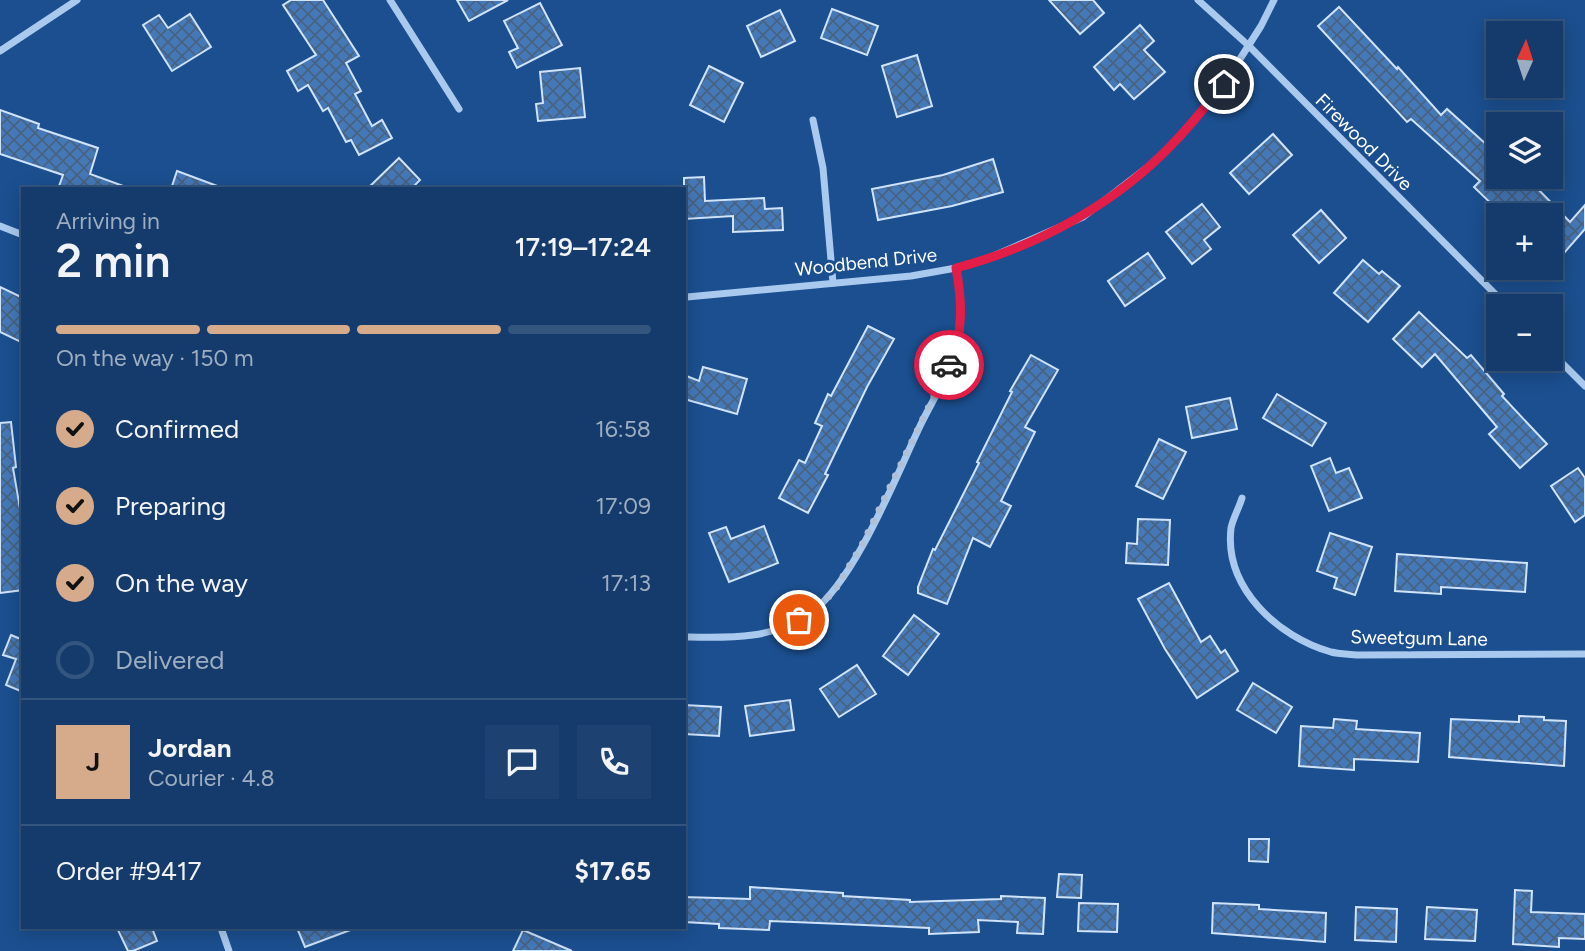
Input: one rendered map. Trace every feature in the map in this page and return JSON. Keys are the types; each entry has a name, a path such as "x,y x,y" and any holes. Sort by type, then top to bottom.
{"street":[{"path":"0,51 77,0"},
{"path":"390,0 458,109"},
{"name":"Firewood Drive","path":"1198,0 1249,46 1495,294"},
{"name":"Woodbend Drive","path":"687,297 911,276 956,268 984,260 1083,217 1179,138 1224,84 1274,0"},
{"path":"813,120 823,167 833,283"},
{"path":"0,226 21,234"},
{"path":"686,637 742,638 765,634 787,627 812,612 833,593 862,545 955,353 961,299 956,268"},
{"path":"1563,364 1585,386"},
{"name":"Sweetgum Lane","path":"1242,498 1232,526 1234,564 1243,586 1263,613 1291,635 1331,652 1357,655 1585,654"},
{"path":"221,929 229,951"}],"building":[{"path":"291,0 323,0 359,56 346,63 361,91 355,94 372,126 382,120 392,138 359,155 351,140 346,142 328,108 323,111 308,85 298,91 287,71 316,55 283,5"},
{"path":"457,0 508,0 469,21"},
{"path":"1049,0 1093,0 1104,13 1080,34"},
{"path":"540,3 562,45 517,68 509,52 518,48 504,21"},
{"path":"1339,7 1441,115 1447,109 1486,144 1486,189 1538,189 1552,203 1491,203 1474,187 1480,181 1411,119 1407,122 1318,26"},
{"path":"832,9 878,26 867,55 821,38"},
{"path":"780,10 795,41 761,57 747,26"},
{"path":"190,14 211,47 172,71 143,25 159,15 168,28"},
{"path":"1140,25 1154,41 1144,50 1165,72 1134,99 1120,84 1114,90 1094,67"},
{"path":"917,55 932,106 897,117 882,66"},
{"path":"709,66 743,83 724,122 690,105"},
{"path":"580,68 585,117 538,121 536,104 543,103 540,72"},
{"path":"0,110 39,124 38,128 98,148 90,174 126,187 59,187 63,175 0,154"},
{"path":"1273,134 1292,155 1249,194 1230,173"},
{"path":"399,158 420,180 413,187 369,187"},
{"path":"993,159 1003,192 952,206 878,220 872,189 943,175"},
{"path":"177,171 220,187 172,187"},
{"path":"704,177 705,201 764,198 765,209 782,208 783,230 733,232 733,216 686,219 684,178"},
{"path":"1202,204 1220,227 1204,240 1211,249 1192,264 1166,232"},
{"path":"1585,205 1585,229 1563,254 1563,215 1570,222"},
{"path":"1321,210 1346,238 1319,263 1293,235"},
{"path":"1148,253 1165,278 1125,306 1108,281"},
{"path":"1363,260 1379,274 1382,271 1400,286 1368,322 1334,293"},
{"path":"0,287 21,297 21,342 0,332"},
{"path":"1419,312 1467,358 1471,355 1504,394 1502,396 1547,444 1520,468 1489,434 1497,427 1435,354 1422,367 1393,339"},
{"path":"868,326 894,339 867,387 808,513 779,498 799,460 805,463 822,426 815,423 828,394 831,396"},
{"path":"1031,355 1058,370 1025,427 1035,432 1001,501 1011,506 990,547 973,538 947,604 918,593 933,549 935,550 979,463 977,462 1012,392 1010,391"},
{"path":"703,367 747,379 737,414 686,400 686,376 699,381"},
{"path":"1277,394 1326,423 1312,446 1263,418"},
{"path":"1230,398 1237,429 1192,438 1186,407"},
{"path":"11,422 16,467 13,468 21,514 21,590 0,593 0,423"},
{"path":"1159,439 1186,452 1163,499 1136,486"},
{"path":"1330,458 1336,473 1349,468 1362,498 1329,511 1311,466"},
{"path":"1578,468 1585,478 1585,515 1575,522 1551,486"},
{"path":"1138,519 1170,520 1168,565 1126,563 1127,543 1137,544"},
{"path":"764,526 778,563 729,582 709,533 726,527 731,539"},
{"path":"1330,533 1372,547 1355,595 1334,588 1337,578 1317,571"},
{"path":"1397,554 1527,563 1525,592 1441,587 1441,594 1395,591"},
{"path":"1169,583 1201,642 1210,636 1221,653 1225,650 1238,671 1197,698 1165,649 1138,599"},
{"path":"914,615 939,634 908,675 883,656"},
{"path":"11,635 21,639 21,691 6,685 16,659 3,655"},
{"path":"857,665 876,694 839,717 820,689"},
{"path":"1253,683 1292,707 1276,733 1237,710"},
{"path":"790,700 794,730 750,736 745,706"},
{"path":"686,705 721,707 719,736 686,734"},
{"path":"1519,716 1566,721 1564,766 1449,757 1451,719 1519,722"},
{"path":"1334,719 1357,721 1356,729 1420,733 1418,762 1354,759 1354,770 1299,766 1301,726 1333,728"},
{"path":"1249,839 1269,839 1268,862 1249,861"},
{"path":"1059,874 1082,875 1081,898 1057,897"},
{"path":"750,887 843,893 843,896 910,902 1001,899 1001,896 1045,898 1043,934 1017,933 1018,922 978,920 979,932 929,934 929,928 770,921 769,930 719,928 719,924 686,922 686,897 750,899"},
{"path":"1515,890 1532,891 1531,912 1585,914 1585,939 1559,938 1559,947 1513,944"},
{"path":"1079,903 1118,904 1117,932 1078,931"},
{"path":"1213,903 1326,913 1325,942 1212,933"},
{"path":"1356,907 1397,909 1396,942 1355,940"},
{"path":"1427,907 1477,910 1475,941 1425,939"},
{"path":"117,929 152,929 157,941 128,951"},
{"path":"297,929 353,929 305,947"},
{"path":"523,930 572,951 513,951"}],"way so far":[{"path":"799,620 833,593 862,545 949,365"}],"route":[{"path":"949,365 955,353 960,322 961,299 956,268 984,260 1083,217 1149,166 1179,138 1224,84"}]}
